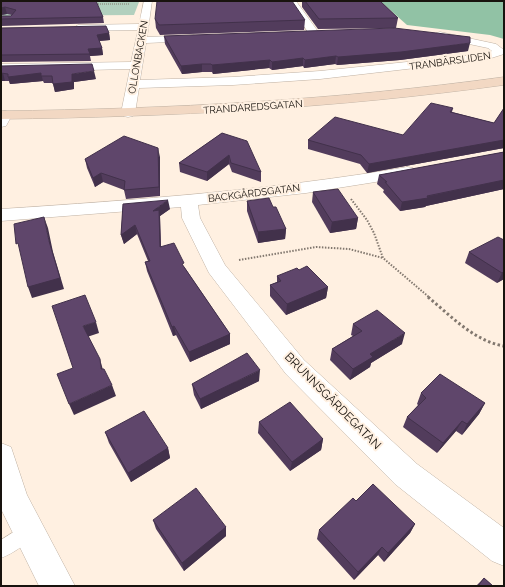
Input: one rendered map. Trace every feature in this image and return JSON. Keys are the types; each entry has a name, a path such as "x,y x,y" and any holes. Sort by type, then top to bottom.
{"street":[{"path":"291,1 314,33"},
{"name":"OLLONBACKEN","path":"128,113 134,84 135,65 142,40 148,3"},
{"path":"64,29 143,27"},
{"path":"298,34 329,32"},
{"name":"TRANBÄRSLIDEN","path":"134,84 233,81 320,75 485,57 500,52 492,46 430,34"},
{"path":"142,40 204,37"},
{"path":"1,68 135,65"},
{"name":"TRANDAREDSGATAN","path":"2,118 215,110 324,102 421,93 504,81"},
{"name":"BACKGÅRDSGATAN","path":"1,215 189,201 339,183 419,170"},
{"name":"BRUNNSGÄRDEGATAN","path":"189,201 191,218 216,268 295,367 406,474 504,549"},
{"path":"1,457 13,500 57,586"}],"lane":[{"path":"1,550 29,531"}],"path":[{"path":"92,4 148,3"},
{"path":"339,183 367,220 374,233 383,258 401,275 473,334 498,345 504,346"},
{"path":"216,268 238,260 316,247 349,249 383,258"}],"green space":[{"path":"1,1 139,2 134,15 1,16"},
{"path":"380,1 504,1 504,39 490,35 407,25"}],"building":[{"path":"1,1 96,1 103,17 1,19 1,16 11,16 16,10 5,7 1,8"},
{"path":"157,1 292,1 305,20 159,25 155,19"},
{"path":"305,1 380,1 398,18 319,19"},
{"path":"106,26 109,33 97,35 102,48 88,49 90,54 1,55 1,28"},
{"path":"394,28 470,37 470,43 401,52 336,56 305,60 303,58 272,62 270,60 181,66 164,36"},
{"path":"92,64 94,71 72,74 72,82 53,84 52,76 41,76 41,73 8,77 8,74 1,73 1,66"},
{"path":"431,103 453,108 450,112 494,123 504,108 504,140 369,164 361,155 308,140 335,117 403,135"},
{"path":"222,133 247,141 261,172 231,163 229,155 207,172 179,163"},
{"path":"124,136 158,148 159,187 124,190 125,181 101,173 93,178 85,159"},
{"path":"504,152 504,180 427,196 428,198 402,202 385,182 387,182 379,175"},
{"path":"338,189 358,218 332,222 313,192"},
{"path":"269,198 273,207 276,207 286,229 258,232 247,201"},
{"path":"168,200 153,211 159,210 160,247 174,243 184,263 182,264 230,334 189,352 174,326 172,327 145,262 150,261 135,225 121,235 123,204"},
{"path":"44,217 49,241 60,278 28,287 18,243 16,244 14,224"},
{"path":"498,237 504,240 504,271 502,273 469,252"},
{"path":"307,266 328,287 287,304 270,285 281,281 277,276 297,268 299,270"},
{"path":"85,295 96,322 83,326 100,359 101,369 104,369 112,385 69,404 57,374 73,368 52,306"},
{"path":"377,310 405,333 370,354 373,357 353,369 332,349 362,331 353,324"},
{"path":"247,353 260,370 200,399 192,384"},
{"path":"440,374 485,403 467,424 462,421 443,443 407,417 426,398 421,393"},
{"path":"290,402 323,439 292,462 259,422"},
{"path":"144,411 168,448 128,473 105,432"},
{"path":"373,484 415,524 388,553 382,547 358,572 319,530 353,498 356,501"},
{"path":"196,488 226,527 182,563 153,520"},
{"path":"484,578 493,586 478,586"}]}
